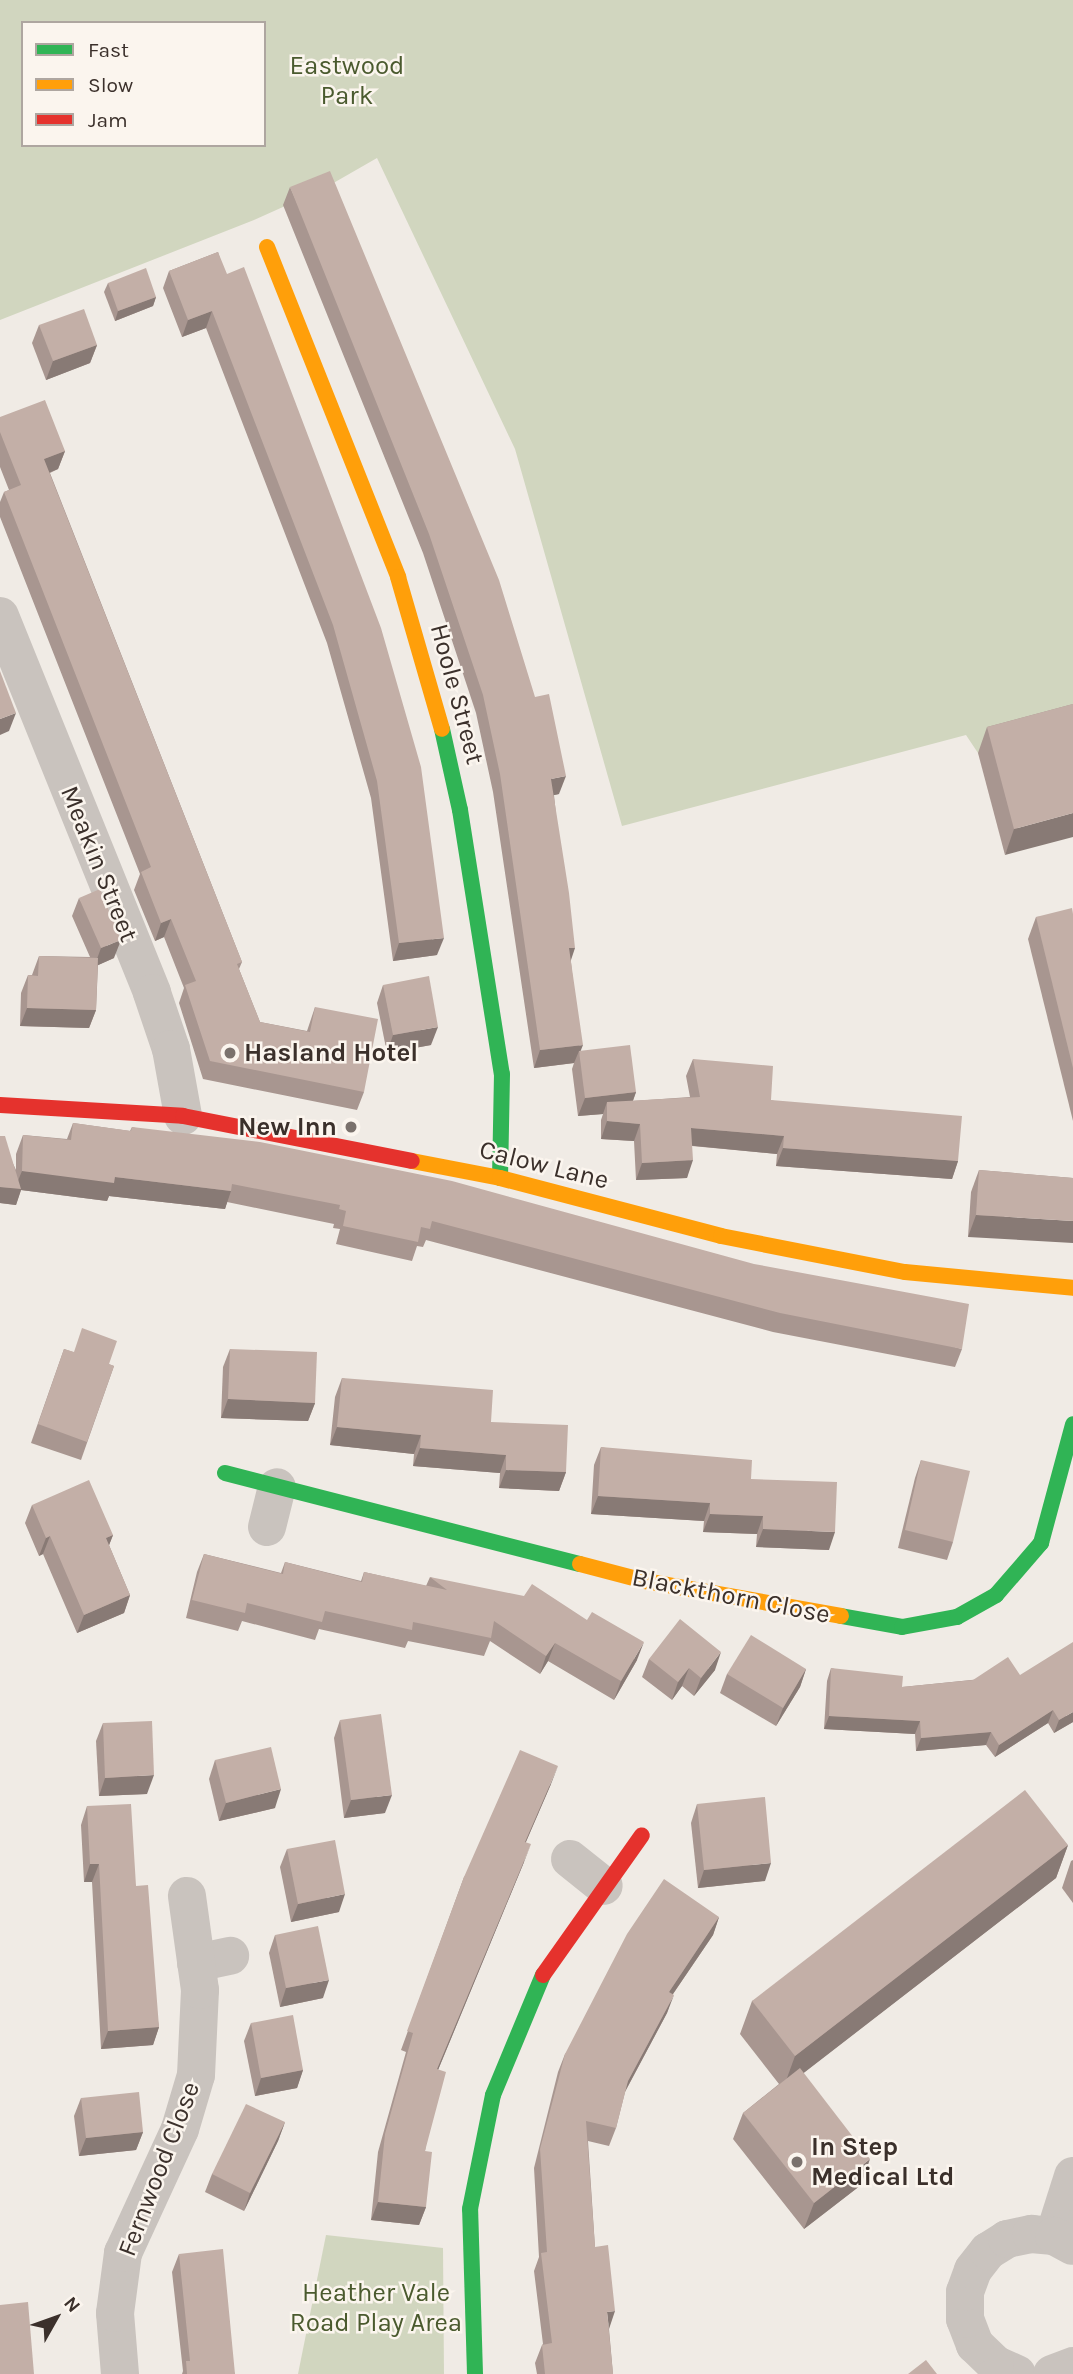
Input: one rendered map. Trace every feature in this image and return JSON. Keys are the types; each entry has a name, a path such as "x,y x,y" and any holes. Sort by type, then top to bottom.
{"street":[{"name":"Hoole Street","path":"267,247 398,577 433,686 460,810 499,1048 505,1129 500,1178"},
{"name":"Meakin Street","path":"0,616 152,993 171,1049 183,1115"},
{"name":"Calow Lane","path":"0,1105 183,1115 500,1178 721,1236 905,1272 1073,1288"},
{"name":"Blackthorn Close","path":"225,1473 645,1581 902,1627 957,1617 996,1595 1041,1544 1073,1424"},
{"path":"267,1527 277,1487"},
{"path":"475,2374 470,2209 493,2095 541,1977 642,1835"},
{"path":"570,1858 604,1886"},
{"name":"Fernwood Close","path":"120,2374 115,2313 123,2253 180,2129 196,2076 200,1990 213,1959 187,1896"},
{"path":"1017,2374 995,2364 975,2345 965,2319 965,2292 973,2270 988,2251 1031,2234 1064,2241 1073,2176"},
{"path":"1052,2374 1073,2366"}],"green space":[{"name":"Eastwood Park","path":"0,0 1073,0 1073,728 978,753 966,735 622,826 515,449 377,158 323,189 254,220 0,320"},
{"name":"Heather Vale Road Play Area","path":"326,2235 443,2248 444,2374 298,2374"}],"building":[{"path":"330,171 499,580 535,697 549,694 566,776 551,779 569,893 575,948 569,948 583,1045 540,1050 500,774 483,695 429,534 290,187"},
{"path":"218,252 227,274 244,267 381,628 421,767 444,938 399,943 377,781 333,625 212,311 188,320 169,271"},
{"path":"146,268 156,297 118,311 108,283"},
{"path":"84,309 97,345 53,361 39,325"},
{"path":"45,400 65,451 44,459 242,962 237,964 260,1022 310,1032 315,1007 378,1019 364,1092 210,1061 185,985 196,981 171,919 161,923 141,872 151,867 4,492 21,485 0,432 0,417"},
{"path":"0,671 16,713 0,719"},
{"path":"1073,704 1073,813 1014,829 987,727"},
{"path":"100,889 121,940 101,948 79,898"},
{"path":"1072,908 1073,914 1073,1068 1036,917"},
{"path":"39,956 98,958 96,1010 27,1008 28,975 38,976"},
{"path":"429,976 438,1027 393,1035 383,985"},
{"path":"630,1045 636,1092 585,1098 579,1051"},
{"path":"693,1059 773,1066 771,1100 962,1116 958,1161 783,1148 784,1136 691,1128 693,1160 642,1163 640,1124 607,1121 607,1102 700,1097"},
{"path":"73,1123 260,1142 452,1181 754,1264 969,1304 962,1349 780,1313 432,1221 430,1229 421,1227 418,1242 343,1226 346,1211 339,1209 340,1205 232,1184 231,1191 115,1177 114,1183 22,1171 23,1135 71,1140"},
{"path":"0,1136 5,1136 21,1189 0,1187"},
{"path":"979,1170 1073,1178 1073,1221 976,1215"},
{"path":"82,1328 117,1341 109,1364 114,1366 87,1442 38,1424 64,1349 74,1352"},
{"path":"230,1349 317,1352 315,1403 228,1399"},
{"path":"342,1378 493,1390 491,1422 568,1425 566,1472 506,1470 506,1455 420,1448 421,1435 337,1427"},
{"path":"601,1447 752,1460 751,1479 837,1482 835,1532 763,1529 763,1516 710,1514 710,1503 598,1496"},
{"path":"921,1460 970,1471 953,1542 905,1530"},
{"path":"89,1480 113,1535 106,1538 130,1595 84,1615 50,1536 46,1538 32,1505"},
{"path":"204,1554 283,1574 285,1562 362,1582 364,1572 447,1590 430,1577 524,1596 532,1584 587,1620 592,1612 644,1642 621,1681 555,1643 546,1656 494,1621 491,1638 413,1622 412,1630 325,1611 322,1622 247,1603 245,1613 192,1600"},
{"path":"680,1619 721,1652 701,1678 689,1668 678,1682 649,1659"},
{"path":"751,1635 806,1669 783,1708 727,1674"},
{"path":"1073,1642 1073,1712 1059,1720 1053,1710 999,1745 991,1732 921,1738 920,1721 829,1716 831,1668 903,1676 902,1687 973,1680 1008,1657 1020,1675"},
{"path":"381,1714 392,1795 351,1800 340,1720"},
{"path":"152,1721 154,1775 105,1778 103,1723"},
{"path":"271,1747 281,1789 226,1803 215,1760"},
{"path":"520,1750 558,1766 525,1842 531,1844 437,2069 446,2072 425,2151 432,2152 426,2207 378,2202 385,2134 413,2033 407,2031 464,1877"},
{"path":"1025,1790 1068,1845 795,2056 752,2001"},
{"path":"765,1797 771,1863 704,1870 697,1804"},
{"path":"131,1804 136,1886 148,1885 159,2027 108,2031 99,1864 90,1864 87,1806"},
{"path":"335,1840 345,1894 298,1904 287,1849"},
{"path":"664,1879 719,1917 669,1992 674,1995 628,2081 616,2128 586,2121 595,2247 608,2245 615,2311 607,2312 613,2374 545,2374 542,2345 552,2343 541,2253 547,2252 540,2149 565,2054 627,1934"},
{"path":"318,1926 329,1980 286,1988 275,1935"},
{"path":"293,2015 303,2070 261,2078 251,2023"},
{"path":"800,2068 870,2159 814,2203 743,2113"},
{"path":"139,2092 143,2132 86,2138 81,2098"},
{"path":"246,2104 285,2122 250,2193 212,2174"},
{"path":"223,2249 235,2374 187,2374 186,2361 190,2361 179,2254"},
{"path":"28,2302 34,2374 0,2374 0,2305"},
{"path":"926,2360 937,2374 908,2374"}],"traffic: fast":[{"path":"442,729 460,810 502,1074 500,1178"},
{"path":"841,1616 902,1627 957,1617 996,1595 1041,1543 1073,1424"},
{"path":"225,1473 580,1564"},
{"path":"475,2374 470,2209 493,2095 543,1975"}],"traffic: slow":[{"path":"267,247 398,577 442,729"},
{"path":"412,1161 500,1178 721,1236 905,1272 1073,1288"},
{"path":"580,1564 645,1581 841,1616"}],"traffic: jam":[{"path":"0,1105 183,1116 412,1161"},
{"path":"543,1975 642,1835"}],"place":[{"name":"Hasland Hotel","path":"230,1053"},
{"name":"New Inn","path":"351,1127"},
{"name":"In Step Medical Ltd","path":"797,2162"}]}
